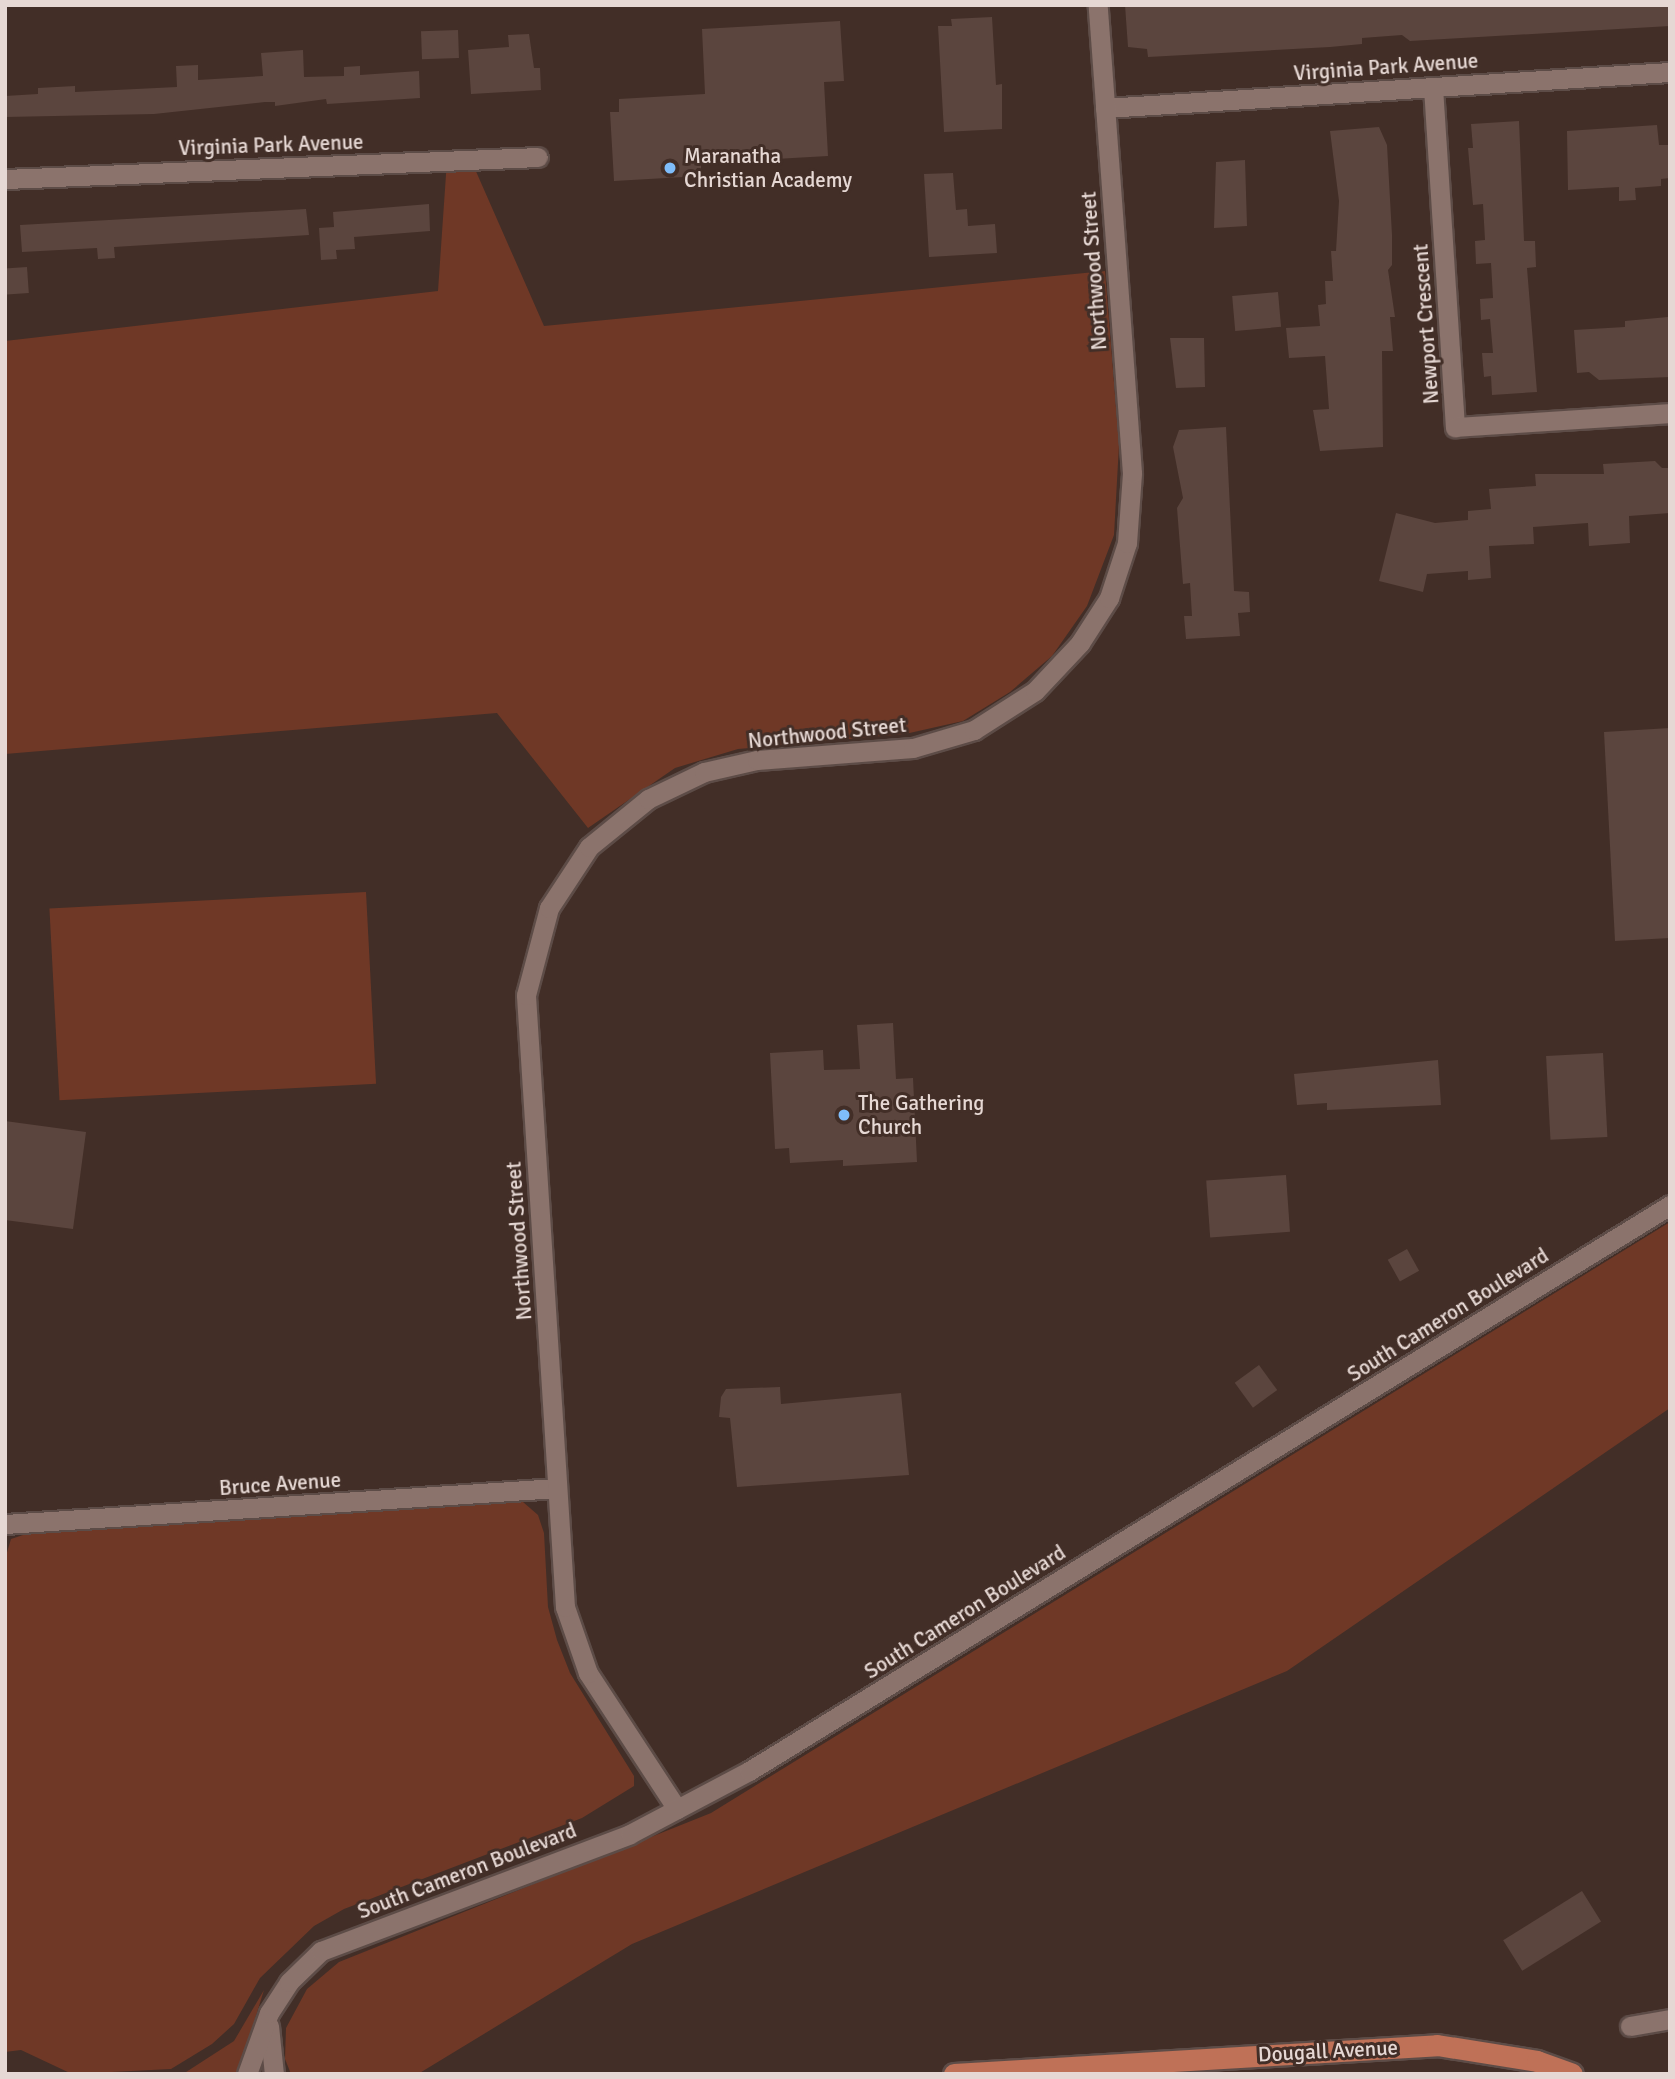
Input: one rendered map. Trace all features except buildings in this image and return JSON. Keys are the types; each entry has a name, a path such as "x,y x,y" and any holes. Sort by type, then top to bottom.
{"main road":[{"name":"Dougall Avenue","path":"954,2074 1437,2045 1537,2061 1572,2074"}],"street":[{"name":"Northwood Street","path":"677,1809 588,1674 565,1607 526,995 549,908 589,847 648,799 704,772 757,760 913,748 974,730 1035,691 1080,643 1109,598 1127,542 1132,474 1098,5"},
{"name":"Virginia Park Avenue","path":"1105,108 1670,72"},
{"name":"Newport Crescent","path":"1433,87 1455,427 1670,413"},
{"name":"Virginia Park Avenue","path":"5,179 538,157"},
{"name":"South Cameron Boulevard","path":"247,2074 269,2013 289,1982 321,1951 630,1834 749,1771 1670,1205"},
{"name":"Bruce Avenue","path":"5,1524 557,1488"},
{"path":"269,2013 274,2074"},
{"path":"1630,2026 1670,2019"}],"shaded area":[{"path":"447,160 471,160 544,326 1105,271 1119,445 1114,535 1087,606 1052,656 1010,692 963,721 905,734 738,749 675,768 588,828 497,713 5,754 5,341 438,291"},
{"path":"366,892 376,1084 59,1100 49,909"},
{"path":"1670,1222 1670,1408 1287,1671 632,1944 418,2074 291,2074 285,2059 286,2028 307,1989 339,1962 711,1813"},
{"path":"509,1500 523,1502 538,1515 544,1533 548,1607 557,1640 570,1673 634,1776 634,1786 582,1818 344,1909 314,1926 260,1978 234,2024 212,2044 171,2069 72,2074 21,2050 5,2052 5,1559 11,1539 35,1531"},
{"path":"264,1990 238,2074 183,2074 234,2041"}],"place":[{"name":"Maranatha Christian Academy","path":"670,168"},
{"name":"The Gathering Church","path":"844,1115"}]}
